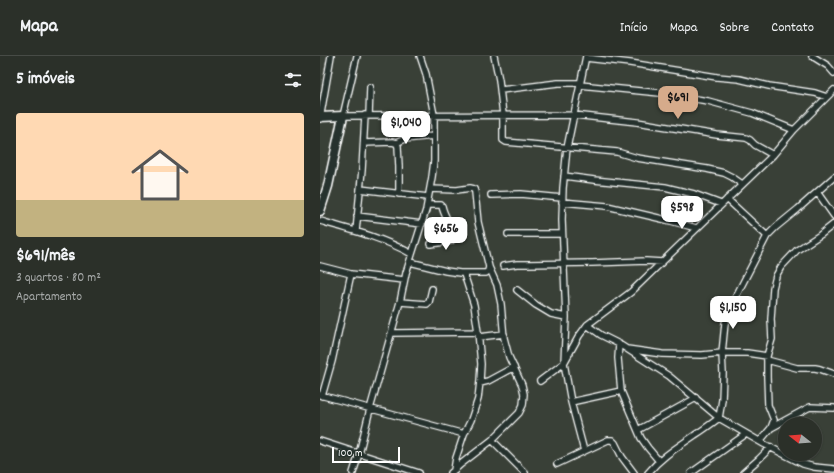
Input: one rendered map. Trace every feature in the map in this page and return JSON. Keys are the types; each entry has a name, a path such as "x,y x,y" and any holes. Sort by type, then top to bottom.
{"street":[{"path":"331,56 320,118 367,115 574,115 637,122 746,138 773,155"},
{"path":"320,210 329,178 357,56"},
{"path":"353,473 392,333 404,280 422,224 430,189 434,161 434,115 426,74 420,56"},
{"path":"494,56 503,115 504,140 506,142 617,152 637,158 706,168 724,173 742,184"},
{"path":"812,56 828,66 834,73"},
{"path":"584,451 571,402 564,363 566,317 562,200 567,148 586,57 739,79 769,86 815,93 827,97"},
{"path":"500,90 558,83 660,93 708,101 752,113 794,130"},
{"path":"356,231 370,87"},
{"path":"540,381 564,363 579,336 587,326 631,292 773,155 794,130 834,90"},
{"path":"364,143 396,143 405,139 434,136"},
{"path":"396,143 398,146 400,167 399,194"},
{"path":"564,176 666,187 694,194 721,204"},
{"path":"648,473 659,461 678,446 697,435 718,418 722,393 722,353 725,323 731,306 768,236 776,227 798,210 834,177"},
{"path":"360,189 428,197"},
{"path":"430,189 474,189 478,222 489,267 497,285 501,304 504,334 510,357 522,385 524,394 523,405 519,413 492,440 460,464 453,472"},
{"path":"817,192 834,216"},
{"path":"491,195 521,194 607,206 696,228"},
{"path":"727,199 768,236"},
{"path":"427,205 441,204 453,236 453,239 450,241 431,244"},
{"path":"357,216 422,224"},
{"path":"320,221 377,238 398,246 412,254"},
{"path":"772,428 774,420 768,405 767,358 772,339 771,319 773,288 776,276 781,267 797,250 834,224"},
{"path":"508,234 562,234"},
{"path":"503,266 518,264 646,261 662,262"},
{"path":"410,262 464,274 486,273 489,267"},
{"path":"320,266 351,274 404,280"},
{"path":"351,274 332,361 321,395 464,434"},
{"path":"453,472 464,434 471,420 478,399 480,383 481,364 479,334 474,305 464,274"},
{"path":"400,302 427,304 429,302 432,289"},
{"path":"517,290 536,305 551,314 566,317"},
{"path":"587,326 619,344 669,376 718,418 803,464 814,467 834,469"},
{"path":"392,333 504,334"},
{"path":"619,344 618,358 621,391 641,438 659,461"},
{"path":"625,348 662,354 757,354 797,368 815,368 834,374"},
{"path":"480,383 488,381 514,367"},
{"path":"571,402 621,391"},
{"path":"638,430 696,398"},
{"path":"760,441 772,428 810,407 834,408"},
{"path":"691,473 746,434"},
{"path":"492,440 525,473"},
{"path":"557,464 608,440 612,440 634,473"},
{"path":"320,441 419,473"},
{"path":"743,473 771,447"},
{"path":"810,473 814,467"}]}
